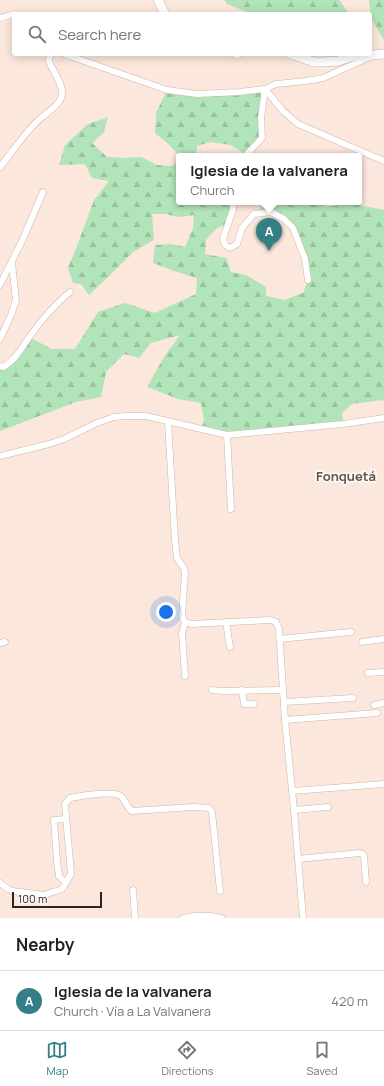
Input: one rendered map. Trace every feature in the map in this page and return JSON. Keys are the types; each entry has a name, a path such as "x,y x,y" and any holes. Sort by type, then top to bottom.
{"street":[{"path":"158,0 164,12"},
{"path":"0,18 12,15"},
{"path":"373,55 384,54"},
{"path":"0,167 33,126 52,109 62,97 61,87 49,62 50,56"},
{"path":"70,56 167,90 197,94 240,92 265,88 276,84 306,82 323,78 371,56"},
{"path":"297,56 314,62 322,62 338,61 353,56"},
{"path":"248,153 262,138 261,118 265,88"},
{"path":"265,88 283,111 298,124 384,161"},
{"path":"0,285 22,241 43,192"},
{"path":"233,205 233,209 222,239 225,245 230,248 237,244 242,228 254,214 271,212 284,219 293,228 305,259 308,280"},
{"path":"0,339 12,315 16,300 12,260"},
{"path":"0,366 4,367 7,365 19,353 49,311 58,301 70,292"},
{"path":"0,456 64,439 97,423 114,417 146,416 227,435 343,424 384,418"},
{"path":"168,422 176,552 178,561 184,568 185,573 182,616 184,622 182,633 185,676"},
{"path":"227,435 230,509"},
{"path":"184,622 191,624 271,620 276,622 279,629 285,720 299,856 302,918"},
{"path":"226,622 230,647"},
{"path":"279,639 351,632"},
{"path":"362,642 384,639"},
{"path":"368,673 384,672"},
{"path":"212,690 283,690"},
{"path":"242,690 244,704 254,704"},
{"path":"284,702 353,698"},
{"path":"374,705 384,703"},
{"path":"285,720 377,713"},
{"path":"292,791 384,784"},
{"path":"0,883 13,891 44,895 62,889 71,874 65,804 70,798 91,795 117,794 123,797 129,810 132,811 194,806 209,808 212,812 220,891"},
{"path":"294,810 328,807"},
{"path":"66,819 54,820 59,876 66,883"},
{"path":"299,856 363,854 366,882"},
{"path":"133,890 135,918"},
{"path":"183,918 190,916 222,918"}],"green space":[{"path":"225,0 339,0 348,12 247,12 227,4"},
{"path":"369,0 384,0 384,40 372,20 372,12 370,12"},
{"path":"265,89 262,138 248,153 243,153 231,145 210,142 197,146 196,153 177,153 155,133 156,113 167,90 197,94"},
{"path":"108,117 104,132 92,143 107,157 141,157 157,165 173,166 176,162 176,205 232,205 228,223 216,229 206,240 205,254 226,258 231,272 246,275 266,287 266,296 284,300 303,293 308,280 293,228 271,212 254,214 264,205 326,205 322,207 359,205 384,210 384,401 352,404 342,413 343,424 227,435 201,429 204,421 201,403 178,399 147,387 164,357 180,335 151,343 139,358 124,354 106,372 101,397 76,402 0,431 0,366 3,367 29,337 52,349 75,349 98,312 125,303 155,313 196,294 197,278 153,263 155,245 171,244 185,247 193,229 194,215 178,217 166,214 152,214 154,240 133,252 89,295 81,284 73,283 68,268 94,200 109,181 92,178 85,164 59,165 65,145 88,124"}],"place":[{"name":"Iglesia de la valvanera","path":"269,251"}],"district":[{"name":"Fonquetá","path":"346,476"}]}
